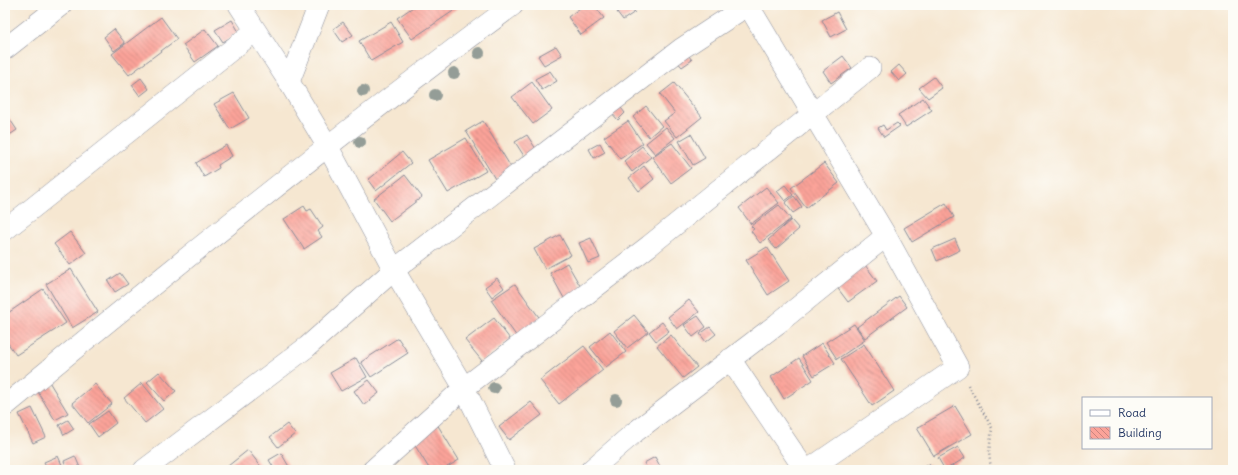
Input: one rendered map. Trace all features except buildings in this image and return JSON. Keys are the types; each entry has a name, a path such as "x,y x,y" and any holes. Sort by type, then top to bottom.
{"street":[{"path":"5,49 61,5"},
{"path":"238,5 289,82 328,147 394,270 464,388 505,470"},
{"path":"289,82 319,5"},
{"path":"5,406 180,262 513,5"},
{"path":"144,470 307,347 394,270 681,49 748,5 886,236 958,367 807,470 730,359"},
{"path":"5,230 255,31"},
{"path":"373,470 464,388 649,246 870,68"},
{"path":"591,470 635,432 886,236"}],"path":[{"path":"958,367 992,428 989,452 991,470"}]}
